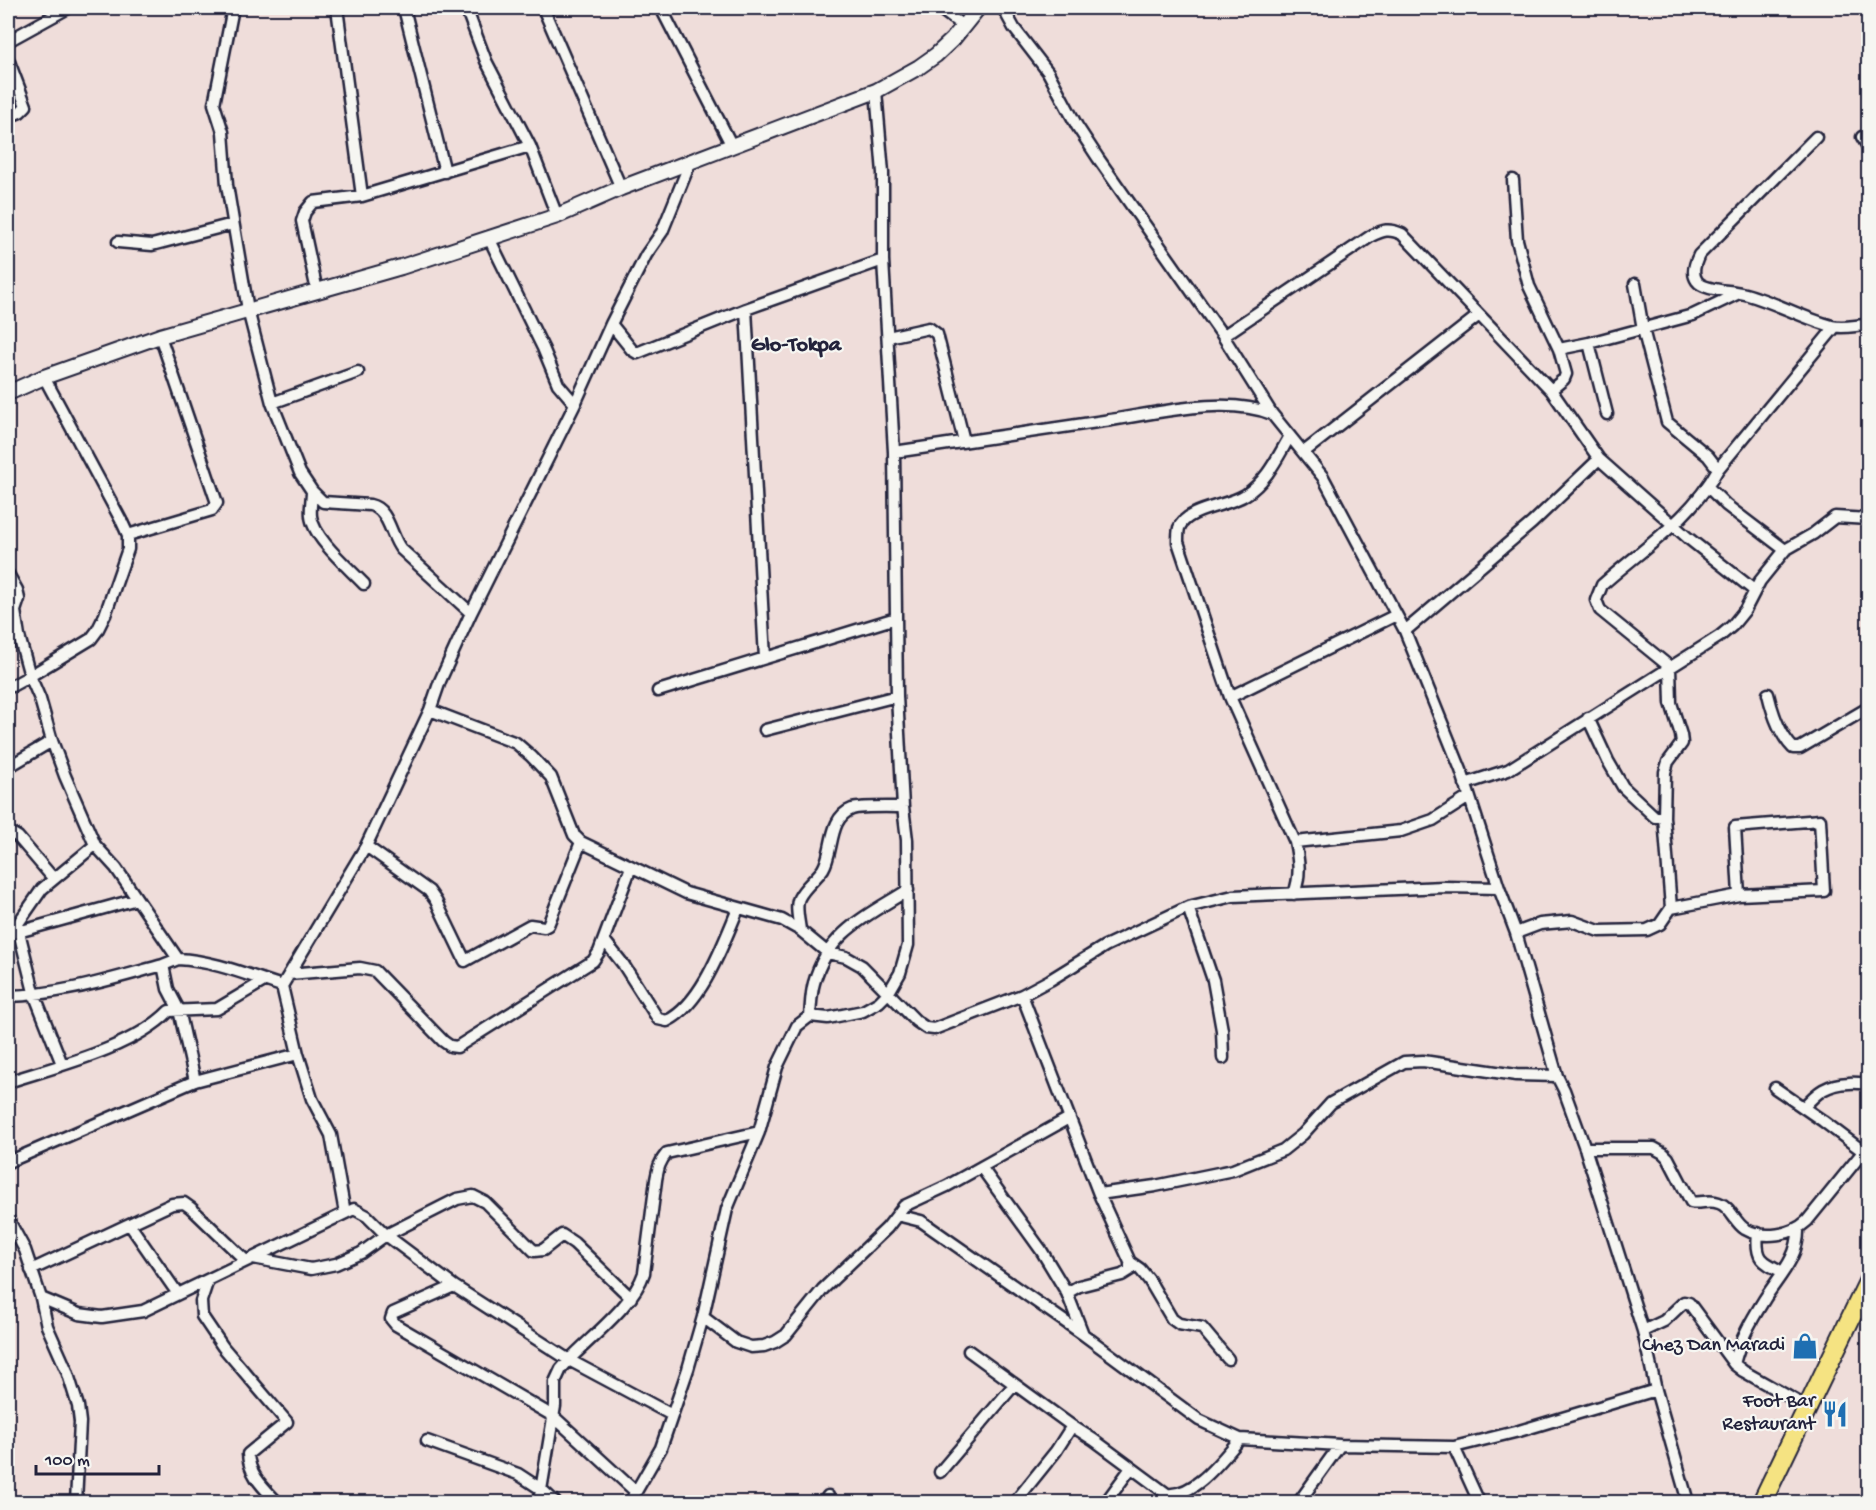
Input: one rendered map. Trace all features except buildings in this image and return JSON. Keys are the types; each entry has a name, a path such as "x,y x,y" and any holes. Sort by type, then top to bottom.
{"highway":[{"path":"1762,1503 1840,1336 1862,1312 1869,1282"}],"main road":[{"path":"8,393 44,377 160,336 317,291 557,216 621,188 876,92 920,67 953,39 978,8"}],"street":[{"path":"8,41 68,8"},
{"path":"233,8 214,104 223,132 227,185 248,310 272,403 300,473 312,491 323,502 370,505 384,512 394,541 471,614"},
{"path":"337,8 362,196"},
{"path":"404,8 445,172"},
{"path":"466,8 495,82 530,146 557,216"},
{"path":"543,8 621,188"},
{"path":"661,8 732,146"},
{"path":"939,8 963,26"},
{"path":"1003,8 1014,28 1048,72 1077,126 1223,336 1272,414 1323,477 1405,632 1465,784 1516,933 1557,1076 1585,1148 1643,1331 1656,1390 1688,1503"},
{"path":"8,59 26,106 20,112 8,117"},
{"path":"630,1503 661,1448 703,1317 727,1209 759,1132 777,1067 797,1026 810,1016 828,1018 863,1011 879,1002 889,992 900,973 908,945 907,840 897,696 894,452 884,260 883,173 876,92"},
{"path":"1816,137 1699,255 1694,265 1697,281 1702,285 1717,289 1740,292 1835,327 1869,325"},
{"path":"317,291 302,221 305,212 313,202 362,196 530,146"},
{"path":"345,1213 331,1135 312,1099 298,1054 282,986 366,846 430,710 440,681 471,614 575,404 611,324 646,255 662,232 690,163"},
{"path":"1513,180 1517,240 1529,286 1559,349 1566,374 1564,379 1551,390"},
{"path":"118,242 152,245 233,224"},
{"path":"1223,336 1371,236 1385,229 1393,229 1402,234 1551,390 1599,459 1674,525 1755,591"},
{"path":"489,238 543,348 558,384 575,404"},
{"path":"611,324 637,353 746,309 884,260"},
{"path":"1635,284 1643,329 1667,422 1708,456 1718,469"},
{"path":"1559,349 1693,315 1740,292"},
{"path":"746,309 765,658"},
{"path":"1304,452 1479,315"},
{"path":"1516,933 1540,924 1565,921 1572,921 1599,931 1647,930 1660,924 1671,908 1664,818 1665,772 1668,762 1682,743 1682,735 1671,703 1670,667 1600,610 1596,600 1602,585 1674,525 1708,487 1718,469 1835,327"},
{"path":"888,337 929,328 937,334 964,441"},
{"path":"128,535 212,510 217,503 160,336"},
{"path":"1589,343 1607,414"},
{"path":"272,403 358,372"},
{"path":"8,688 91,639 105,615 128,549 128,535 44,377"},
{"path":"894,452 1167,411 1222,406 1247,407 1272,414"},
{"path":"1290,436 1265,479 1244,496 1198,512 1184,520 1179,528 1178,542 1230,697 1295,842 1299,880 1293,894"},
{"path":"1405,632 1532,523 1599,459"},
{"path":"1708,487 1726,505 1785,550"},
{"path":"312,491 311,517 320,537 364,584"},
{"path":"1465,784 1508,770 1720,636 1745,610 1760,581 1785,550 1835,518 1869,519"},
{"path":"8,574 19,599 11,611 30,676 40,699 52,741 95,845 116,868 178,959"},
{"path":"1230,697 1396,615"},
{"path":"658,691 896,618"},
{"path":"1768,693 1772,709 1787,742 1793,748 1800,748 1869,708"},
{"path":"765,730 897,696"},
{"path":"430,710 516,743 524,749 550,777 574,835 581,842 686,893 782,920 801,930 828,953 846,957 862,966 916,1021 926,1028 934,1029 1022,995 1105,946 1188,907 1233,896 1444,887 1499,888"},
{"path":"1588,718 1623,787 1655,817 1664,818"},
{"path":"8,767 52,741"},
{"path":"1295,842 1401,831 1433,820 1468,796"},
{"path":"801,930 797,905 799,898 823,870 835,826 841,818 852,809 903,807"},
{"path":"1671,908 1739,895 1824,891 1820,820 1736,827 1739,895"},
{"path":"8,834 18,837 53,878"},
{"path":"366,846 429,891 436,901 461,956 467,960 530,925 544,927 548,925 581,842"},
{"path":"8,938 18,928 42,889 95,845"},
{"path":"289,974 360,968 375,971 442,1041 457,1047 593,961 604,940 631,867"},
{"path":"810,1016 814,983 837,939 846,929 908,890"},
{"path":"18,928 137,898"},
{"path":"1188,907 1213,980 1222,1030 1223,1058"},
{"path":"604,940 658,1019 667,1021 676,1017 700,988 738,909"},
{"path":"18,928 35,996 62,1064"},
{"path":"8,996 35,996 59,992 178,959 220,964 282,986"},
{"path":"163,965 168,990 179,1010 195,1081"},
{"path":"8,1082 95,1053 139,1033 170,1011 217,1009 264,981"},
{"path":"1022,995 1099,1194 1130,1262 1130,1270 1122,1275 1079,1286 1067,1293"},
{"path":"8,1162 195,1081 298,1054"},
{"path":"1099,1194 1155,1186 1233,1170 1283,1149 1303,1134 1331,1103 1404,1062 1423,1060 1516,1075 1557,1076"},
{"path":"1804,1107 1815,1093 1824,1089 1849,1083 1869,1083"},
{"path":"1585,1148 1654,1148 1668,1158 1691,1202 1721,1203 1729,1209 1745,1229 1758,1233 1781,1234 1798,1229 1866,1154 1775,1088"},
{"path":"703,1317 735,1342 751,1347 775,1342 786,1335 823,1289 887,1227 904,1206 981,1167 1069,1118"},
{"path":"539,1503 553,1416 555,1382 561,1369 631,1298 641,1282 658,1165 667,1154 759,1132"},
{"path":"981,1167 1041,1250 1067,1293 1084,1335"},
{"path":"31,1270 172,1204 184,1203 250,1260 319,1269 361,1254 386,1235 457,1199 473,1196 485,1202 534,1251 543,1250 562,1235 574,1243 631,1298"},
{"path":"915,1200 921,1221"},
{"path":"41,1298 79,1314 102,1317 143,1311 354,1209 361,1212 386,1235 454,1286 569,1360 672,1415"},
{"path":"897,1215 921,1221 1084,1335 1199,1420 1240,1439 1340,1445 1454,1447 1519,1431 1656,1390"},
{"path":"8,1219 25,1250 41,1298 47,1326 67,1371 78,1406 80,1422 76,1503"},
{"path":"130,1225 178,1294"},
{"path":"1734,1364 1739,1344 1749,1325 1796,1250 1798,1229"},
{"path":"1758,1233 1756,1248 1761,1259 1784,1272"},
{"path":"1130,1262 1149,1280 1172,1319 1179,1324 1202,1328 1228,1359"},
{"path":"208,1280 201,1301 202,1316 223,1347 287,1422 248,1454 248,1464 255,1478 277,1503"},
{"path":"454,1286 393,1313 391,1319 396,1325 553,1416 636,1492"},
{"path":"1643,1331 1664,1321 1684,1302 1689,1303 1734,1364 1807,1407"},
{"path":"969,1351 1167,1494 1176,1495 1206,1476 1240,1439"},
{"path":"940,1472 1014,1385"},
{"path":"1015,1503 1056,1451 1072,1426"},
{"path":"427,1441 518,1474 555,1503"},
{"path":"1299,1503 1340,1445"},
{"path":"1454,1447 1479,1503"},
{"path":"1106,1503 1131,1468"},
{"path":"1186,1503 1190,1488"}],"place":[{"name":"Chez Dan Maradi","path":"1805,1346"},
{"name":"Foot Bar Restaurant","path":"1835,1414"}],"district":[{"name":"Glo-Tokpa","path":"796,346"}]}
